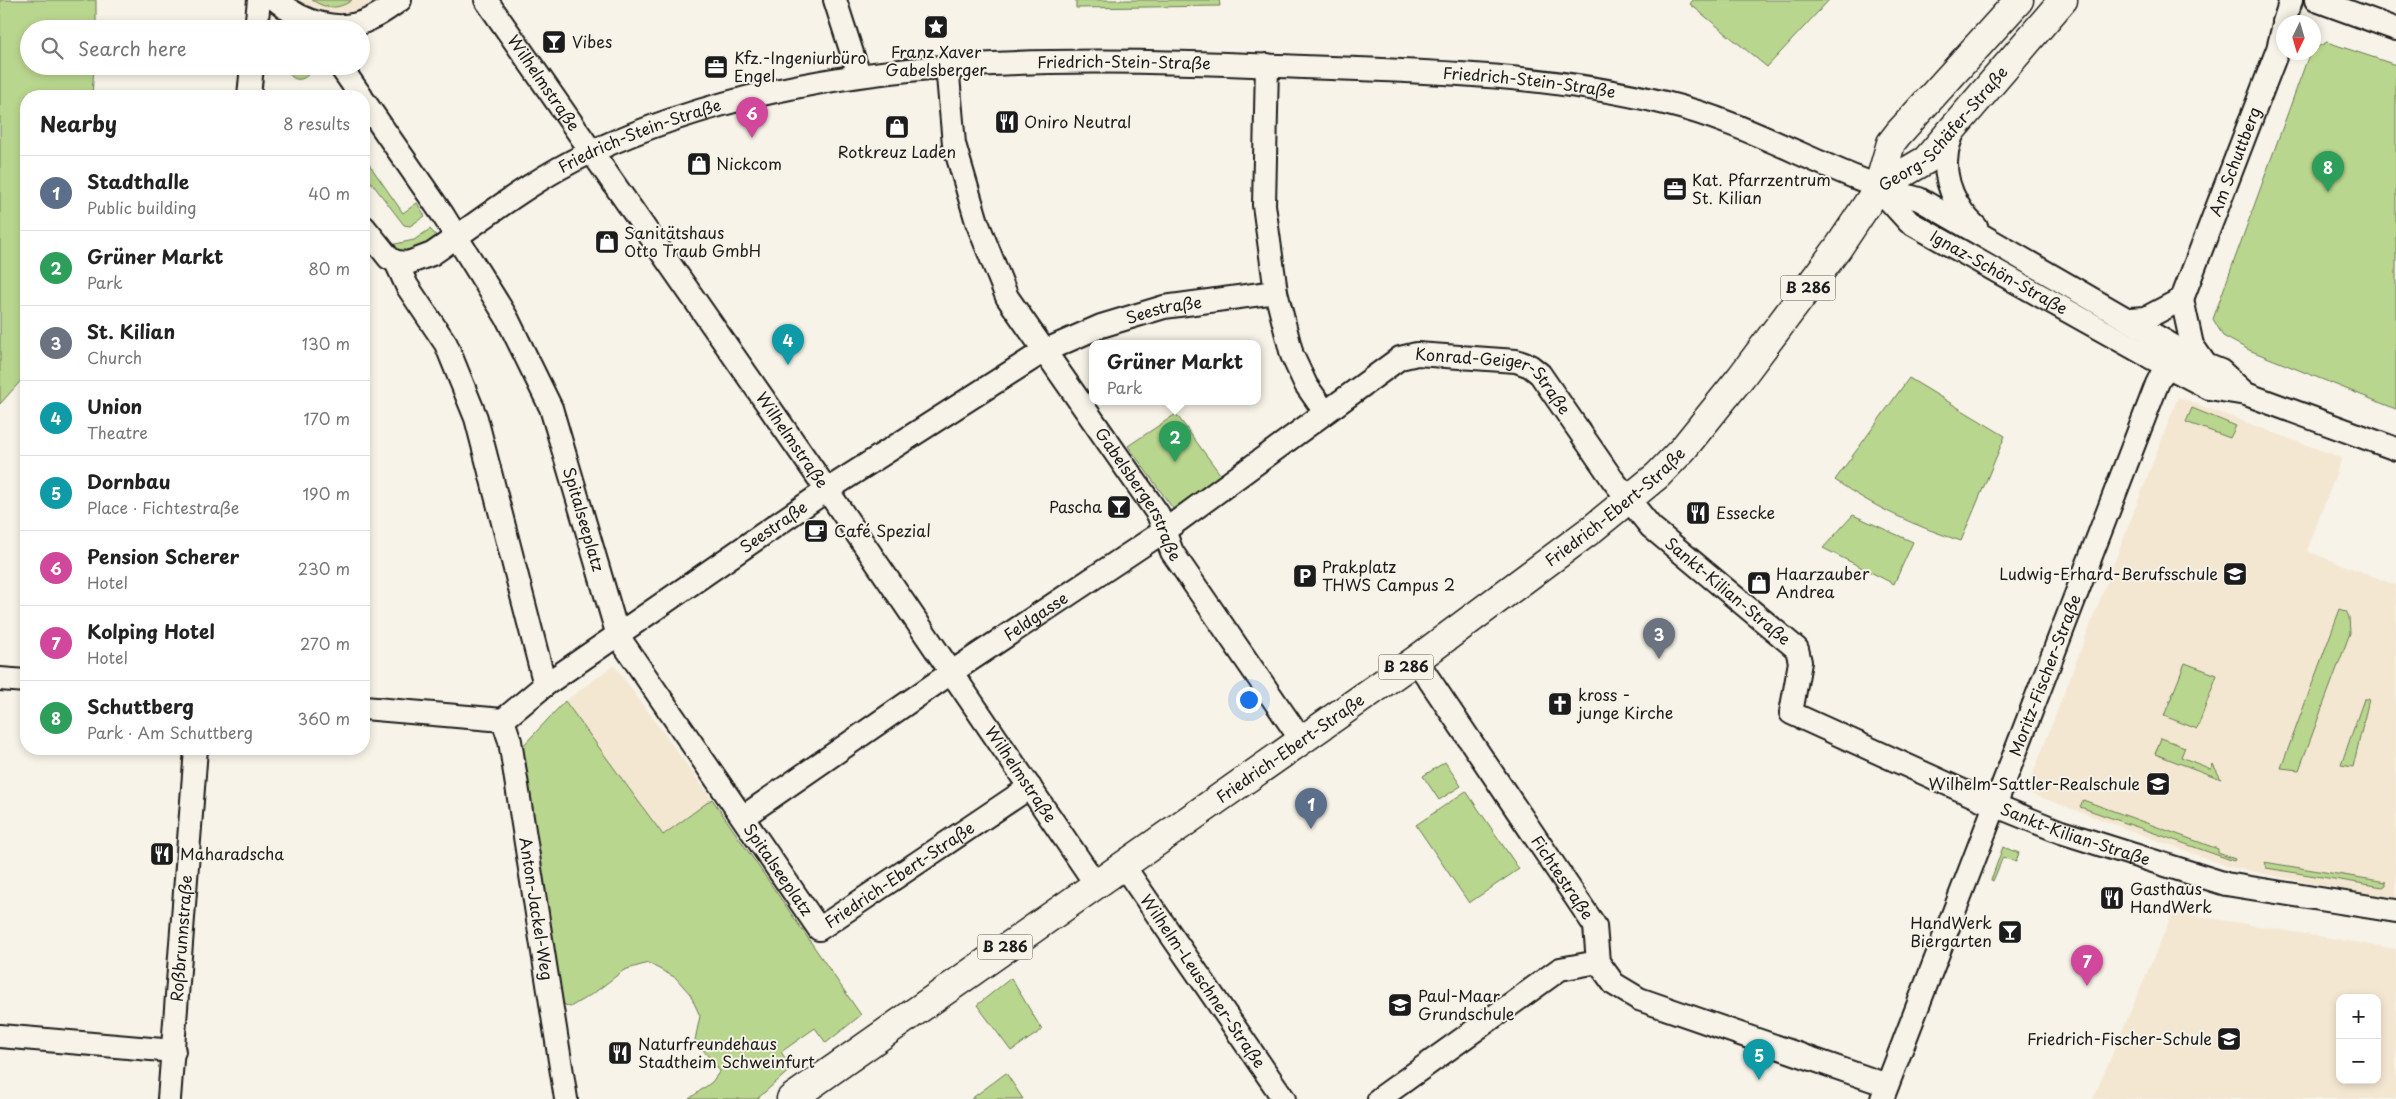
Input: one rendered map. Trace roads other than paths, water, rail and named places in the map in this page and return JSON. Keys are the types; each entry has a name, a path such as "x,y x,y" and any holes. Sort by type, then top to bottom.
{"main road":[{"name":"Georg-Schäfer-Straße","path":"1878,188 1891,143 2019,0"},
{"name":"Georg-Schäfer-Straße","path":"1878,188 1919,166 2063,0"},
{"name":"Friedrich-Ebert-Straße","path":"791,1099 1122,864 1302,741 1416,660 1628,500 1683,449 1714,411 1838,248 1878,188"}],"street":[{"path":"257,20 259,0"},
{"path":"276,0 286,9 309,20"},
{"path":"369,20 400,0"},
{"name":"Wilhelmstraße","path":"486,0 827,490 1096,883"},
{"path":"835,0 859,75"},
{"name":"Am Schuttberg","path":"2287,15 2291,0"},
{"path":"2316,0 2396,28"},
{"name":"Am Schuttberg","path":"2182,298 2276,54"},
{"name":"Friedrich-Stein-Straße","path":"396,262 408,263 421,260 559,168 591,152 682,116 785,87 859,75 947,65 1040,62 1267,65 1510,77 1614,92 1668,103 1723,121 1785,145 1878,188"},
{"name":"Gabelsbergerstraße","path":"947,65 954,144 977,222 1007,297 1158,514 1172,552 1302,741"},
{"path":"1267,65 1264,205 1276,292 1292,355 1306,385 1325,412"},
{"path":"250,90 251,75"},
{"path":"346,75 357,90"},
{"name":"Spitalseeplatz","path":"370,110 457,237 507,318 551,408 618,636 819,929"},
{"name":"Ignaz-Schön-Straße","path":"1955,126 1947,152 1949,185 1963,215 1994,242"},
{"name":"Ignaz-Schön-Straße","path":"1878,188 1919,200 2130,319 2206,365 2220,371 2246,394"},
{"name":"Ignaz-Schön-Straße","path":"1878,188 1909,222 2166,366 2209,388 2246,394 2396,450"},
{"path":"370,234 389,258 396,262 407,286 446,344 476,418 545,685"},
{"name":"Seestraße","path":"503,720 545,685 827,490 1044,351 1101,326 1164,308 1276,292"},
{"path":"2130,319 2146,318 2182,298 2192,345 2206,365"},
{"name":"Konrad-Geiger-Straße","path":"1325,412 1400,358 1417,354 1516,361 1530,366 1540,374 1628,500"},
{"name":"Moritz-Fischer-Straße","path":"1884,1092 2157,384 2166,366"},
{"name":"Feldgasse","path":"742,817 952,672 1164,531 1325,412"},
{"name":"Sankt-Kilian-Straße","path":"1628,500 1651,527 1797,649 1800,662 1791,713 1994,805 2061,832 2226,884 2396,911"},
{"name":"Fichtestraße","path":"1416,660 1594,926 1598,962 1614,984 1640,999 1884,1092"},
{"path":"0,679 20,681"},
{"path":"370,709 503,720"},
{"name":"Anton-Jackel-Weg","path":"503,720 510,741 566,1099"},
{"name":"Roßbrunnstraße","path":"169,1099 196,755"},
{"name":"Friedrich-Ebert-Straße","path":"819,929 1030,787"},
{"name":"Wilhelm-Leuschner-Straße","path":"1122,864 1284,1099"},
{"path":"1379,1099 1560,969 1598,962"},
{"path":"0,1036 174,1051"}],"place":[{"name":"Franz Xaver Gabelsberger","path":"936,27"},
{"name":"Vibes","path":"554,42"},
{"name":"Kfz.-Ingeniurbüro Engel","path":"716,67"},
{"name":"Oniro Neutral","path":"1007,122"},
{"name":"Rotkreuz Laden","path":"897,127"},
{"name":"Pension Scherer","path":"752,138"},
{"name":"Nickcom","path":"699,164"},
{"name":"Kat. Pfarrzentrum St. Kilian","path":"1675,189"},
{"name":"Schuttberg","path":"2328,192"},
{"name":"Sanitätshaus Otto Traub GmbH","path":"607,242"},
{"name":"Union","path":"788,365"},
{"name":"Grüner Markt","path":"1175,462"},
{"name":"Pascha","path":"1119,507"},
{"name":"Essecke","path":"1698,513"},
{"name":"Café Spezial","path":"816,531"},
{"name":"Ludwig-Erhard-Berufsschule","path":"2235,574"},
{"name":"Prakplatz THWS Campus 2","path":"1305,576"},
{"name":"Haarzauber Andrea","path":"1759,583"},
{"name":"St. Kilian","path":"1659,659"},
{"name":"kross - junge Kirche","path":"1560,704"},
{"name":"Wilhelm-Sattler-Realschule","path":"2158,784"},
{"name":"Stadthalle","path":"1311,829"},
{"name":"Maharadscha","path":"162,854"},
{"name":"Gasthaus HandWerk","path":"2112,898"},
{"name":"HandWerk Biergarten","path":"2010,932"},
{"name":"Kolping Hotel","path":"2087,986"},
{"name":"Paul-Maar Grundschule","path":"1400,1005"},
{"name":"Friedrich-Fischer-Schule","path":"2229,1039"},
{"name":"Naturfreundehaus Stadtheim Schweinfurt","path":"620,1053"},
{"name":"Dornbau","path":"1759,1080"}]}
